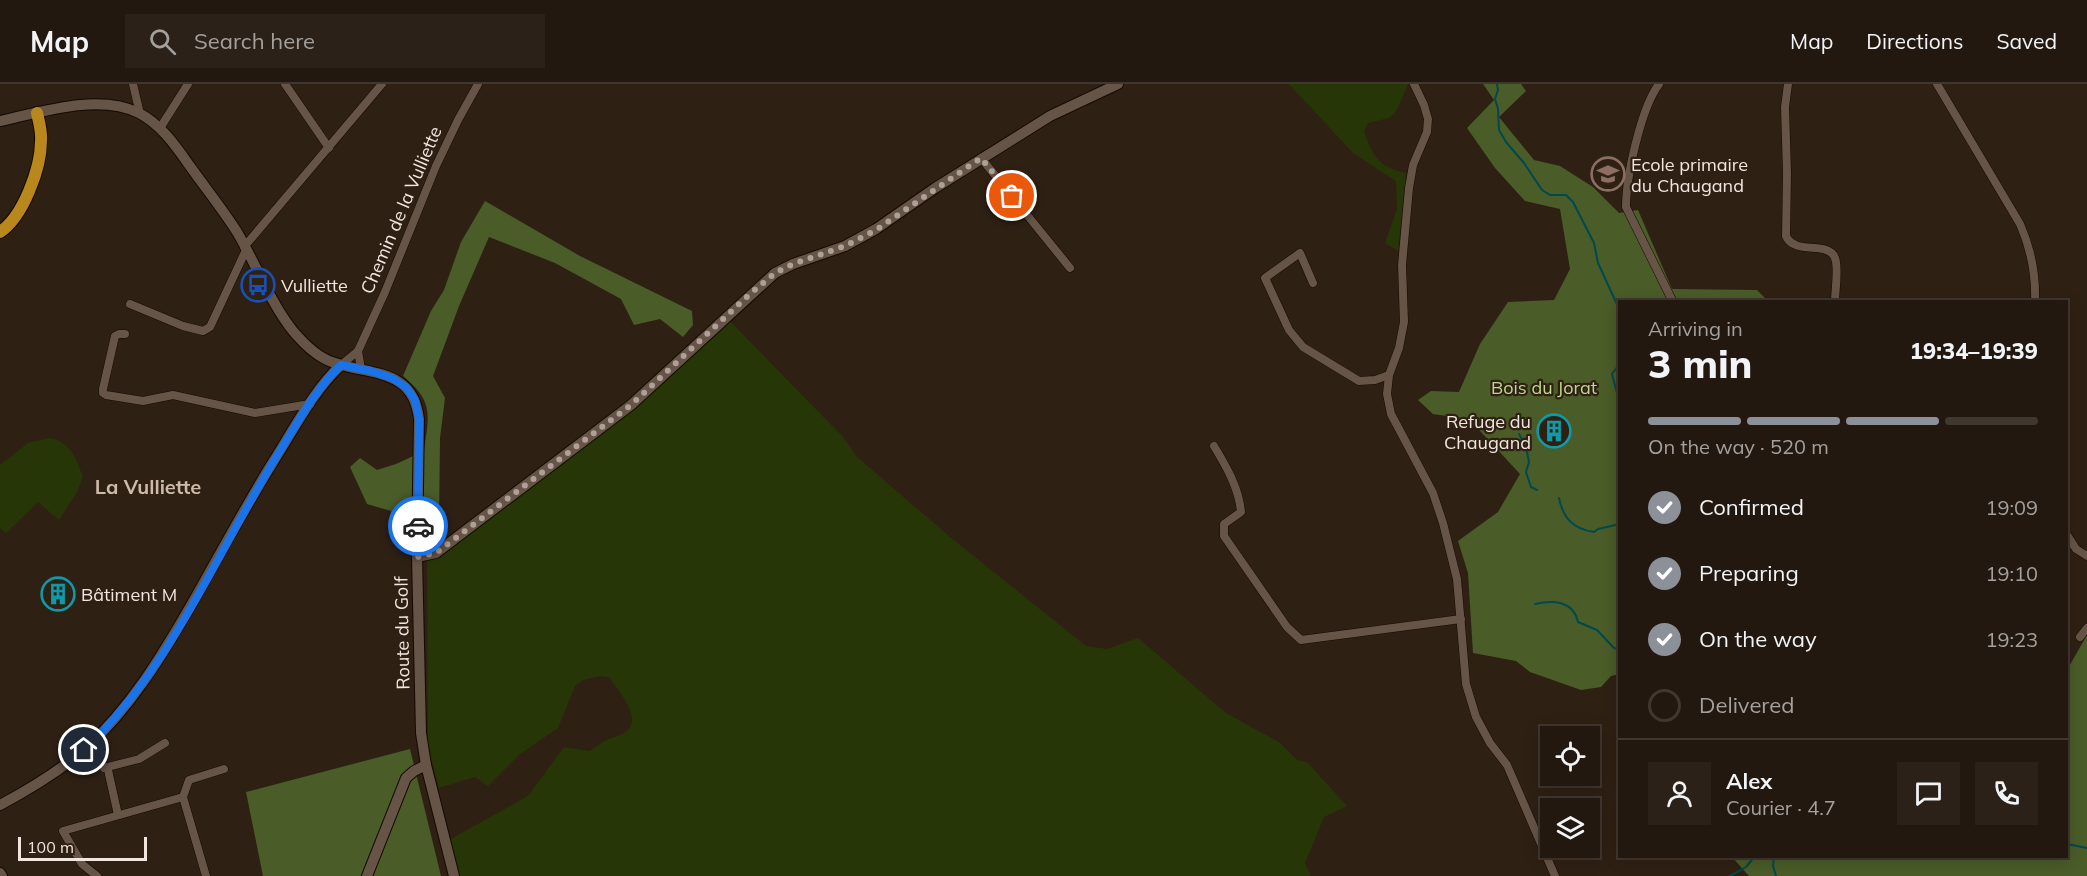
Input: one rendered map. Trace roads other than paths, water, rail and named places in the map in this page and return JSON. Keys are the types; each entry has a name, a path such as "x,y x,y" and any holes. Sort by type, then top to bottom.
{"main road":[{"path":"0,232 13,222 28,192 41,146 37,113"},
{"path":"0,220 11,217 20,210"}],"street":[{"path":"133,84 140,114"},
{"path":"160,128 188,84"},
{"path":"285,84 328,148"},
{"path":"130,304 183,326 203,331 210,327 245,248 382,84"},
{"name":"Chemin de la Vulliette","path":"341,365 358,351 385,292 436,166 478,84"},
{"path":"417,557 436,553 631,405 769,277 793,264 845,246 876,230 981,158 1050,116 1118,84"},
{"path":"1414,84 1428,119 1427,132 1413,165 1409,188 1402,265 1404,322 1399,348 1389,375 1387,394 1391,414 1433,493 1443,522 1457,579 1469,698 1490,743 1507,765 1555,876"},
{"path":"1659,84 1638,138 1626,191 1626,207 1672,300"},
{"path":"1788,84 1785,107 1786,236 1795,246 1825,249 1832,253 1836,260 1835,300"},
{"path":"1937,84 2024,233 2033,264 2035,300"},
{"path":"0,121 37,113 105,104 123,107 140,114 160,128 216,201 291,329 301,341 321,357 341,365 327,379 310,404 257,489 157,664 130,701 84,750 42,782 0,805"},
{"path":"981,158 1070,268"},
{"path":"1313,283 1300,253 1265,278 1289,330 1304,347 1353,379 1364,382 1389,375"},
{"path":"125,334 116,336 103,389 106,395 143,401 173,395 255,413 310,404"},
{"path":"358,351 361,369"},
{"name":"Route du Golf","path":"341,365 382,374 400,382 411,393 418,408 417,557 420,712 426,765 454,876"},
{"path":"1214,446 1226,466 1240,500 1241,512 1224,525 1224,536 1287,627 1301,640 1461,620"},
{"path":"2068,537 2076,549 2087,556"},
{"path":"2080,637 2087,628"},
{"path":"104,768 139,759 165,743"},
{"path":"84,750 108,770 118,815"},
{"path":"367,876 406,778 426,765"},
{"path":"206,876 183,797 189,780 224,769"},
{"path":"97,876 82,864 63,831 183,797"}],"waterway":[{"path":"1497,84 1495,99 1499,130 1542,190 1550,195 1566,195 1573,202 1594,243 1598,263 1618,307"},
{"path":"1618,366 1612,374 1617,393 1618,419"},
{"path":"1519,434 1526,447 1529,462 1526,472 1531,487 1537,490"},
{"path":"1559,498 1566,517 1580,528 1594,532 1618,524"},
{"path":"1535,604 1555,602 1567,606 1572,609 1578,622 1597,630 1618,649"},
{"path":"2068,844 2087,848"},
{"path":"1730,876 1746,867 1753,858"},
{"path":"1774,858 1776,876"}],"place":[{"name":"Ecole primaire du Chaugand","path":"1608,174"},
{"name":"Vulliette","path":"258,285"},
{"name":"Refuge du Chaugand","path":"1554,431"},
{"name":"Bâtiment M","path":"58,594"}],"district":[{"name":"La Vulliette","path":"148,486"}],"park label":[{"name":"Bois du Jorat","path":"1544,387"}]}
